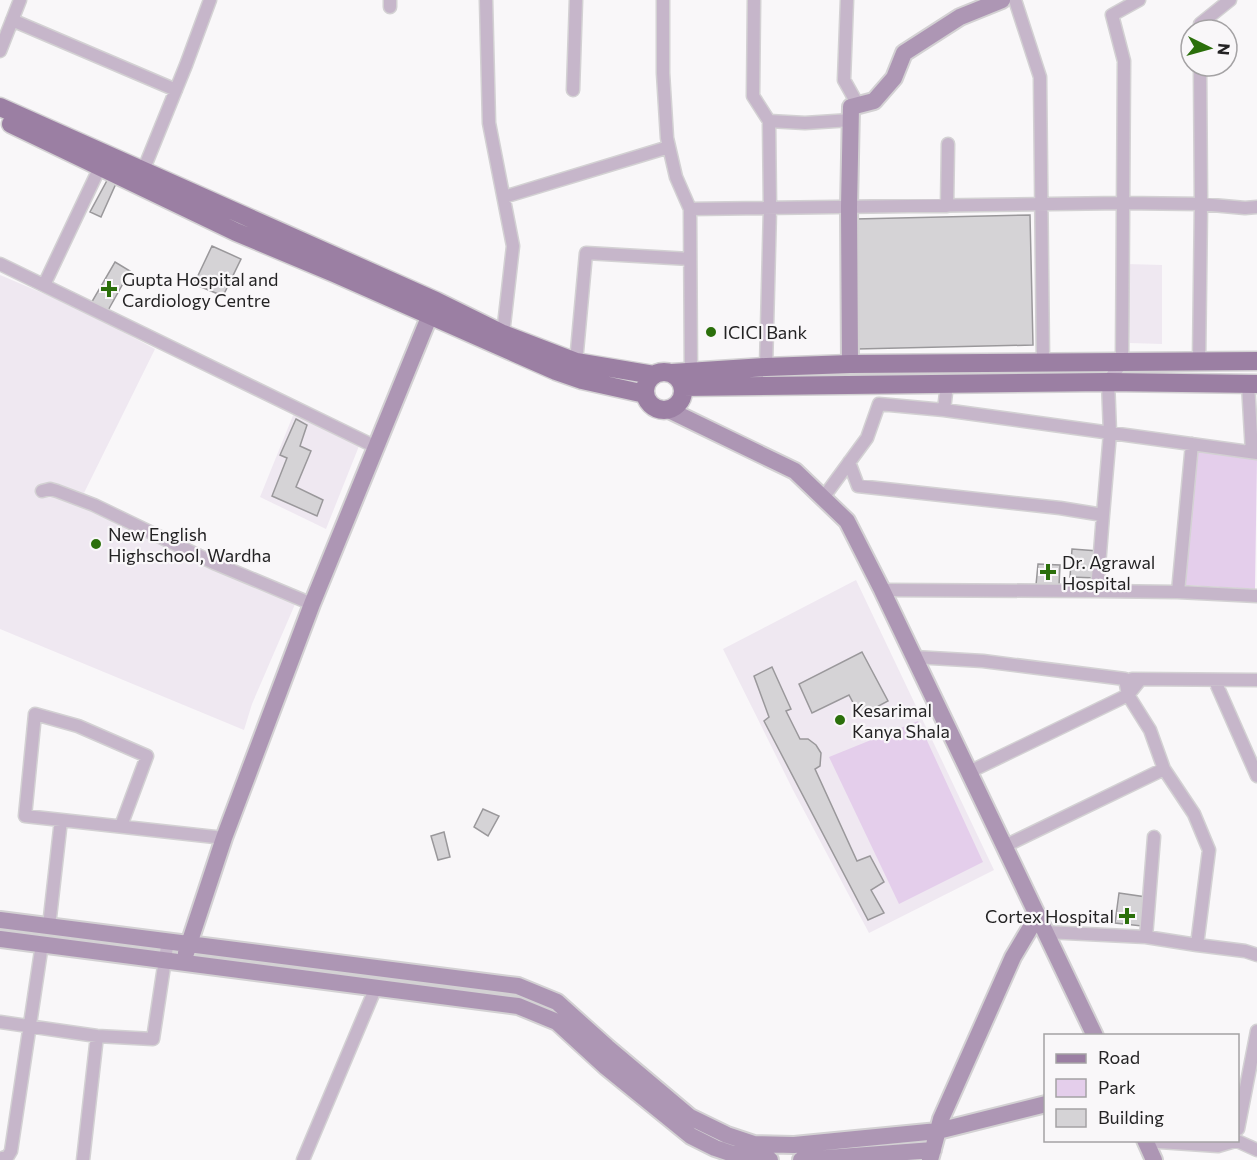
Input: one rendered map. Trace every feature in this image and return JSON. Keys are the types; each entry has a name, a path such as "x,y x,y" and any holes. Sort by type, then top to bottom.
{"main road":[{"path":"850,364 849,207 854,112 874,101 894,78 904,53 960,17 1002,0"},
{"path":"0,107 121,159 568,375 645,394"},
{"path":"0,119 236,232 334,273 576,362 681,380 878,384 1108,382 1253,384"},
{"path":"184,962 188,943 224,838 312,604 433,308"},
{"path":"1095,1034 882,590 846,521 795,471 675,412 652,406 645,394 646,384 766,367 850,364 1257,361"},
{"path":"675,412 684,403 681,380"},
{"path":"801,1160 932,1155 942,1119 1013,957 1038,915"},
{"path":"0,920 518,986 557,1002 606,1047 690,1117 727,1135 754,1144 794,1145 938,1131 1044,1104"},
{"path":"0,939 518,1006 557,1022 606,1067 691,1136 733,1154 770,1160"},
{"path":"1145,1142 1154,1160"}],"street":[{"path":"0,51 20,0"},
{"path":"143,171 210,0"},
{"path":"486,0 489,123 513,246 502,334"},
{"path":"573,90 576,0"},
{"path":"663,0 663,73 669,147 676,177 690,209 690,259 681,380"},
{"path":"754,0 753,96 769,121 770,208 766,367"},
{"path":"769,121 805,123 854,112 844,80 847,0"},
{"path":"1015,0 1040,77 1044,363"},
{"path":"1098,591 1110,433 1108,382 1122,362 1124,60 1112,15 1139,0"},
{"path":"1208,18 1230,0"},
{"path":"12,20 176,90"},
{"path":"1199,362 1200,78"},
{"path":"947,206 948,144"},
{"path":"504,197 669,147"},
{"path":"44,285 100,167"},
{"path":"690,209 1122,203 1257,207"},
{"path":"576,362 586,253 690,259"},
{"path":"0,264 376,447"},
{"path":"823,498 867,438 879,404 878,384"},
{"path":"944,410 947,384"},
{"path":"879,404 944,410 1255,453 1253,384"},
{"path":"1178,592 1192,444"},
{"path":"849,462 858,486 1060,508 1103,515"},
{"path":"42,491 57,490 94,505 214,563 312,604"},
{"path":"882,590 1178,592 1257,596"},
{"path":"914,657 983,661 1125,679 1257,680"},
{"path":"1125,679 1128,695 1150,730 1164,769 1194,814 1209,850 1197,945"},
{"path":"969,772 1128,695 1140,680"},
{"path":"1215,681 1257,776"},
{"path":"121,826 147,756 78,726 35,714 25,816 224,838"},
{"path":"1005,846 1164,769"},
{"path":"49,926 61,820"},
{"path":"1146,937 1154,837"},
{"path":"1046,932 1146,937 1245,951 1257,955"},
{"path":"0,1022 97,1036 153,1039 168,940"},
{"path":"0,1159 8,1156 11,1151 42,944"},
{"path":"303,1160 376,987"},
{"path":"1239,1124 1254,1057 1257,1031"},
{"path":"82,1160 97,1036"},
{"path":"1160,1142 1218,1146 1232,1142"},
{"path":"1238,1142 1253,1148 1254,1160"}],"shaded area":[{"path":"1127,264 1162,265 1162,344 1130,343"},
{"name":"New English Highschool, Wardha","path":"0,275 80,309 155,349 84,493 299,595 252,704 244,730 0,629"},
{"path":"294,413 359,446 326,529 260,497"},
{"name":"Kesarimal Kanya Shala","path":"856,580 994,870 869,933 793,790 723,649"}],"green space":[{"path":"1198,444 1257,458 1255,589 1185,585"},
{"path":"918,721 983,862 899,904 829,757"}],"building":[{"path":"110,175 118,179 101,217 90,212"},
{"path":"1030,215 1033,345 857,349 855,219"},
{"path":"212,246 241,259 223,296 194,284"},
{"path":"115,262 130,271 106,314 90,305"},
{"path":"296,419 307,425 300,446 311,451 296,487 323,500 317,516 272,496 287,458 280,455"},
{"path":"1072,549 1098,551 1097,578 1070,577"},
{"path":"1038,564 1060,565 1059,586 1036,585"},
{"path":"862,652 888,701 860,716 849,695 812,713 799,684"},
{"path":"772,667 791,709 786,711 800,739 808,739 821,753 820,766 815,769 857,861 870,856 884,882 871,890 884,913 868,920 764,721 769,717 754,676"},
{"path":"483,809 499,816 488,836 474,827"},
{"path":"444,832 450,857 438,860 431,836"},
{"path":"1119,893 1146,897 1142,926 1115,923"}],"place":[{"name":"Gupta Hospital and Cardiology Centre","path":"109,289"},
{"name":"ICICI Bank","path":"711,332"},
{"name":"New English Highschool, Wardha","path":"96,544"},
{"name":"Dr. Agrawal Hospital","path":"1048,572"},
{"name":"Kesarimal Kanya Shala","path":"840,720"},
{"name":"Cortex Hospital","path":"1127,916"}]}
